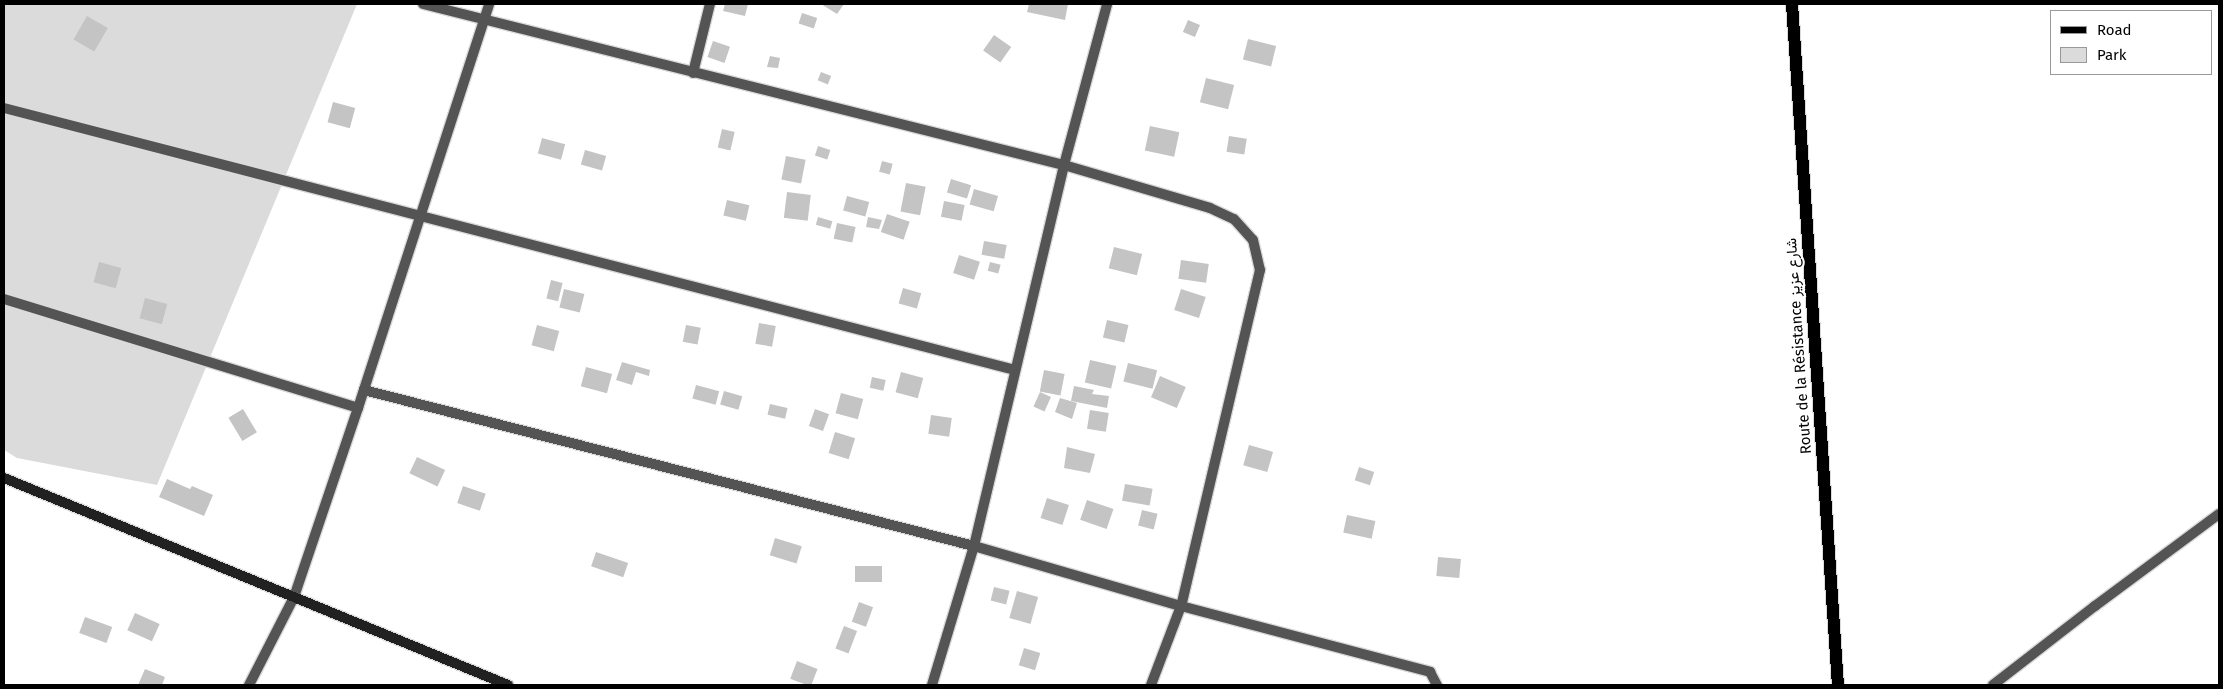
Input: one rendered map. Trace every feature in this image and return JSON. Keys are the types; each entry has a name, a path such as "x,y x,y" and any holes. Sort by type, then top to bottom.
{"main road":[{"name":"Route de la Résistance شارع عزيز","path":"1792,4 1838,685"}],"street":[{"path":"423,4 1064,166 1210,208 1234,219 1253,240 1260,270 1181,606 1151,685"},
{"path":"249,685 294,597 364,390 488,4"},
{"path":"693,73 710,4"},
{"path":"932,685 974,546 1064,166 1107,4"},
{"path":"4,108 420,218 1015,370"},
{"path":"4,299 358,408"},
{"path":"364,390 974,546 1181,606 1430,672 1437,685"},
{"path":"4,478 508,685"},
{"path":"1993,685 2219,514"}],"green space":[{"path":"4,4 357,4 157,485 17,458 4,450"}],"building":[{"path":"725,4 748,4 745,16 723,11"},
{"path":"821,4 844,4 837,14"},
{"path":"1029,4 1068,4 1065,20 1027,12"},
{"path":"802,13 817,18 814,28 799,23"},
{"path":"87,16 108,28 94,51 74,39"},
{"path":"1188,20 1200,25 1195,37 1183,32"},
{"path":"994,35 1011,47 1000,63 983,51"},
{"path":"1248,39 1276,46 1271,66 1243,59"},
{"path":"713,41 730,47 724,63 707,57"},
{"path":"770,56 780,58 778,68 767,67"},
{"path":"821,72 831,76 828,84 818,80"},
{"path":"1206,78 1234,85 1228,109 1200,102"},
{"path":"333,102 355,108 350,128 328,122"},
{"path":"1150,126 1179,132 1174,157 1145,150"},
{"path":"722,129 735,132 730,150 718,148"},
{"path":"1229,136 1247,139 1244,155 1226,152"},
{"path":"542,138 565,144 561,160 538,153"},
{"path":"818,146 830,150 827,160 815,156"},
{"path":"585,150 606,156 602,170 581,164"},
{"path":"786,156 806,160 801,183 781,180"},
{"path":"882,161 893,164 890,174 879,172"},
{"path":"951,179 971,185 967,199 947,192"},
{"path":"906,183 926,187 920,215 900,211"},
{"path":"974,189 998,196 994,211 970,204"},
{"path":"787,192 811,195 808,221 784,218"},
{"path":"847,196 869,202 865,216 843,210"},
{"path":"727,200 749,205 746,221 723,216"},
{"path":"944,201 965,205 962,221 941,217"},
{"path":"887,214 910,222 904,240 881,232"},
{"path":"818,217 832,221 830,229 816,225"},
{"path":"868,217 882,220 879,229 866,227"},
{"path":"837,223 856,227 852,243 834,239"},
{"path":"984,241 1007,245 1004,259 982,255"},
{"path":"1114,247 1142,254 1137,275 1109,268"},
{"path":"959,255 980,262 974,280 953,273"},
{"path":"1181,260 1209,264 1206,283 1178,279"},
{"path":"99,262 121,268 116,288 94,282"},
{"path":"990,262 1001,265 998,274 988,271"},
{"path":"551,280 563,283 558,301 546,298"},
{"path":"903,288 921,293 917,309 899,303"},
{"path":"564,289 584,294 580,313 559,307"},
{"path":"1181,289 1206,297 1199,318 1174,310"},
{"path":"145,298 167,304 162,324 140,318"},
{"path":"1107,320 1128,325 1124,342 1103,338"},
{"path":"759,323 776,326 772,347 755,344"},
{"path":"537,325 559,331 554,351 532,345"},
{"path":"686,325 701,328 697,345 683,342"},
{"path":"1090,360 1116,366 1111,388 1085,382"},
{"path":"622,362 650,370 649,376 636,372 632,385 616,380"},
{"path":"1128,363 1157,370 1153,389 1123,381"},
{"path":"586,367 612,374 607,393 581,386"},
{"path":"1044,370 1065,374 1060,396 1040,392"},
{"path":"901,372 923,378 918,398 896,392"},
{"path":"1160,376 1186,387 1177,408 1151,397"},
{"path":"872,377 886,380 883,391 870,388"},
{"path":"696,385 719,391 716,405 692,399"},
{"path":"1074,386 1094,390 1092,394 1109,396 1107,408 1071,401"},
{"path":"724,391 742,396 738,410 720,404"},
{"path":"1040,392 1051,397 1044,411 1033,407"},
{"path":"841,393 863,399 858,419 836,413"},
{"path":"1060,398 1077,403 1072,419 1055,412"},
{"path":"770,404 788,408 785,419 768,415"},
{"path":"243,409 257,432 242,441 228,418"},
{"path":"815,409 829,414 823,431 809,426"},
{"path":"1090,410 1109,413 1106,432 1087,429"},
{"path":"931,415 952,418 949,437 928,434"},
{"path":"835,432 855,438 849,459 829,453"},
{"path":"1249,445 1273,452 1267,472 1243,465"},
{"path":"1067,447 1095,454 1090,473 1064,468"},
{"path":"417,457 445,470 437,486 409,473"},
{"path":"1359,467 1374,472 1370,485 1355,480"},
{"path":"167,479 190,489 192,486 213,495 204,516 159,497"},
{"path":"1125,484 1153,489 1150,506 1122,501"},
{"path":"463,486 486,494 480,511 457,503"},
{"path":"1047,498 1069,505 1062,525 1041,518"},
{"path":"1087,500 1113,509 1107,529 1080,520"},
{"path":"1142,510 1158,514 1154,529 1138,526"},
{"path":"1347,515 1375,521 1372,539 1343,533"},
{"path":"775,538 802,546 797,563 770,555"},
{"path":"596,552 628,563 623,577 591,566"},
{"path":"1438,557 1461,559 1459,578 1436,576"},
{"path":"855,566 882,566 882,582 855,582"},
{"path":"994,587 1010,591 1006,604 991,601"},
{"path":"1017,591 1038,597 1030,624 1009,618"},
{"path":"859,602 873,607 866,627 852,622"},
{"path":"135,613 160,624 152,641 127,630"},
{"path":"85,617 112,627 106,643 79,633"},
{"path":"844,626 857,631 848,653 835,648"},
{"path":"1024,648 1040,653 1035,670 1019,665"},
{"path":"797,661 818,669 811,685 790,679"},
{"path":"145,669 165,677 162,685 138,685"}]}
